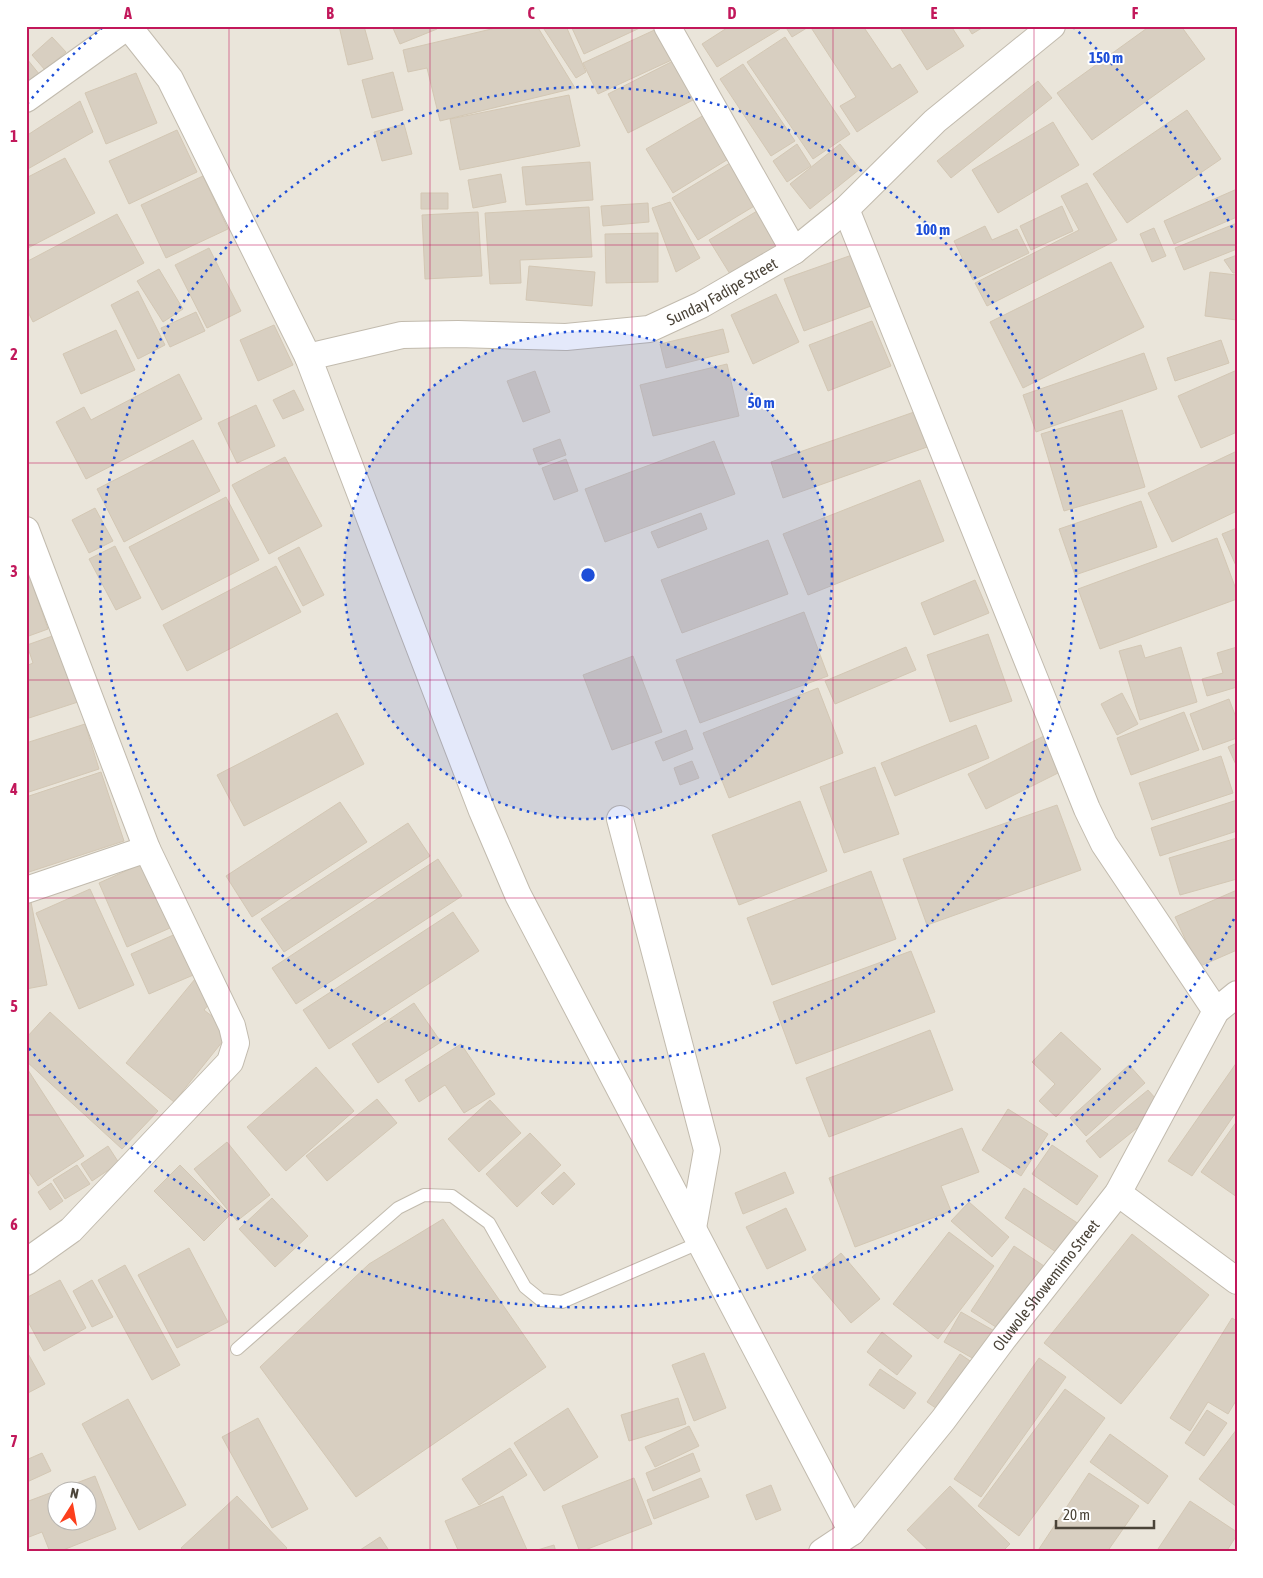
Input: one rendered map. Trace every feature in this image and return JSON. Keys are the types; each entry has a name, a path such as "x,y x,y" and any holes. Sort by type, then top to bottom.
{"street":[{"path":"26,99 128,26 170,79 308,357 482,811 515,887 697,1235 842,1544"},
{"path":"667,26 794,251"},
{"name":"Sunday Fadipe Street","path":"308,357 402,335 458,334 566,337 649,329 701,305 794,251 846,209 936,121 1052,26"},
{"path":"846,209 1087,809 1104,844 1216,1011"},
{"path":"26,1262 71,1230 230,1062 236,1043 232,1026 148,849 29,545"},
{"path":"620,819 707,1150 697,1235"},
{"path":"26,890 148,849"},
{"name":"Oluwole Showemimo Street","path":"842,1544 944,1420 1004,1338 1118,1193 1216,1011 1237,994"},
{"path":"1118,1193 1237,1281"}],"lane":[{"path":"237,1349 398,1208 424,1195 452,1196 489,1223 524,1287 541,1300 562,1302 697,1235"}],"shaded area":[{"path":"26,26 1237,26 1237,1552 26,1552"}],"building":[{"path":"339,26 364,26 373,59 348,65"},
{"path":"392,26 436,26 437,29 400,44"},
{"path":"504,26 537,26 575,88 440,121 427,68 408,72 403,50"},
{"path":"549,26 566,26 586,72 576,78 544,29"},
{"path":"571,26 644,26 584,54"},
{"path":"730,26 778,26 780,29 717,67 702,44"},
{"path":"785,26 810,26 792,37"},
{"path":"810,26 863,26 892,69 900,64 918,92 857,132 840,106 856,97"},
{"path":"899,26 951,26 964,46 927,70"},
{"path":"967,26 985,26 972,34"},
{"path":"1150,26 1181,26 1205,59 1092,140 1057,93"},
{"path":"661,27 676,58 598,94 583,63"},
{"path":"52,37 66,52 45,70 32,55"},
{"path":"785,37 850,134 813,159 747,62"},
{"path":"681,57 701,96 628,133 608,94"},
{"path":"26,59 44,80 26,93"},
{"path":"743,64 795,141 771,156 720,79"},
{"path":"393,72 403,110 372,118 362,80"},
{"path":"136,73 157,123 106,144 85,93"},
{"path":"1038,81 1052,98 951,178 937,161"},
{"path":"569,95 580,146 460,170 450,119"},
{"path":"80,101 93,132 26,170 26,136"},
{"path":"1187,110 1221,159 1127,223 1093,174"},
{"path":"704,115 730,158 673,193 646,149"},
{"path":"1053,122 1079,165 998,213 972,170"},
{"path":"404,124 412,154 382,161 374,132"},
{"path":"177,130 197,172 129,204 109,161"},
{"path":"797,144 811,166 787,182 773,161"},
{"path":"840,144 860,169 810,209 790,184"},
{"path":"65,158 95,213 26,249 26,178"},
{"path":"735,160 761,202 698,240 672,198"},
{"path":"590,162 593,200 526,205 522,167"},
{"path":"501,174 506,202 473,208 468,180"},
{"path":"203,176 228,229 166,258 141,205"},
{"path":"1087,183 1117,240 987,306 975,283 1079,230 1061,196"},
{"path":"1237,189 1237,217 1174,244 1164,221"},
{"path":"421,193 448,193 448,209 421,209"},
{"path":"670,202 700,258 676,272 652,208"},
{"path":"648,203 649,222 603,226 601,206"},
{"path":"1062,206 1073,231 1031,250 1020,226"},
{"path":"589,207 592,257 520,260 521,283 490,284 485,213"},
{"path":"762,208 784,243 730,274 709,240"},
{"path":"478,212 482,276 425,279 422,215"},
{"path":"117,214 144,263 33,322 26,308 26,262"},
{"path":"1237,223 1237,249 1184,270 1175,248"},
{"path":"985,226 992,240 1017,229 1029,253 973,280 954,241"},
{"path":"1154,228 1166,256 1152,262 1140,234"},
{"path":"658,233 658,282 606,283 605,234"},
{"path":"209,248 241,311 207,328 175,265"},
{"path":"852,255 871,306 804,331 784,279"},
{"path":"1237,255 1237,273 1233,273 1224,260"},
{"path":"1111,262 1144,327 1023,388 990,322"},
{"path":"529,266 595,272 592,306 526,300"},
{"path":"159,269 183,309 163,322 137,281"},
{"path":"1210,272 1237,275 1237,320 1205,316"},
{"path":"138,291 165,345 138,359 111,305"},
{"path":"776,294 799,342 753,364 731,315"},
{"path":"196,312 205,331 170,347 161,328"},
{"path":"872,321 891,366 828,391 809,345"},
{"path":"274,325 293,365 258,381 240,340"},
{"path":"723,329 729,352 666,368 660,344"},
{"path":"116,330 135,370 81,394 63,354"},
{"path":"1221,340 1229,363 1175,381 1167,358"},
{"path":"1144,353 1157,389 1036,432 1023,395"},
{"path":"727,364 739,416 653,436 640,385"},
{"path":"1237,370 1237,432 1201,448 1178,396"},
{"path":"535,371 550,412 523,422 507,381"},
{"path":"179,374 202,419 86,479 56,422 84,407 91,420"},
{"path":"294,390 304,410 283,419 273,400"},
{"path":"256,405 275,446 237,463 218,423"},
{"path":"1122,410 1145,487 1064,511 1041,434"},
{"path":"917,411 930,446 783,498 771,462"},
{"path":"560,439 566,455 539,465 533,449"},
{"path":"193,440 220,491 124,542 97,489"},
{"path":"714,441 735,494 605,542 585,489"},
{"path":"1237,451 1237,511 1172,542 1148,493"},
{"path":"285,457 322,526 269,554 232,485"},
{"path":"566,459 578,491 554,500 542,468"},
{"path":"920,480 944,541 808,595 783,534"},
{"path":"226,497 259,560 162,610 129,547"},
{"path":"1141,501 1157,547 1075,575 1059,529"},
{"path":"95,508 113,541 89,553 72,520"},
{"path":"701,513 707,529 658,548 651,532"},
{"path":"1237,528 1237,568 1222,534"},
{"path":"1217,538 1237,592 1237,599 1100,649 1078,589"},
{"path":"768,540 788,594 682,633 661,580"},
{"path":"115,546 141,598 116,610 89,559"},
{"path":"299,547 324,595 303,606 278,558"},
{"path":"276,566 301,612 187,671 163,625"},
{"path":"26,571 28,571 48,629 26,637"},
{"path":"975,580 989,613 934,635 921,603"},
{"path":"804,612 828,676 700,723 676,660"},
{"path":"58,634 81,701 26,719 26,666 33,663 27,645"},
{"path":"988,634 1012,701 950,722 927,655"},
{"path":"1141,645 1145,658 1181,647 1197,702 1140,720 1119,651"},
{"path":"906,647 916,670 835,704 825,681"},
{"path":"1237,647 1237,687 1207,696 1202,679 1223,673 1217,653"},
{"path":"633,656 662,732 612,750 583,675"},
{"path":"818,688 843,753 729,798 703,733"},
{"path":"1122,693 1138,724 1117,735 1101,704"},
{"path":"1229,699 1237,720 1237,738 1203,750 1190,714"},
{"path":"1184,712 1199,750 1131,775 1117,738"},
{"path":"337,713 364,764 244,826 217,775"},
{"path":"85,724 99,769 26,793 26,743"},
{"path":"976,725 989,758 895,796 881,763"},
{"path":"686,730 693,749 663,761 655,742"},
{"path":"1052,732 1070,767 986,809 968,774"},
{"path":"1237,743 1237,767 1228,747"},
{"path":"1221,756 1233,793 1152,820 1139,783"},
{"path":"692,761 699,778 680,785 674,768"},
{"path":"875,767 899,834 844,853 820,787"},
{"path":"101,772 124,841 26,873 26,797"},
{"path":"1237,800 1237,831 1160,856 1151,828"},
{"path":"800,801 827,871 739,905 712,835"},
{"path":"340,802 367,842 252,917 226,876"},
{"path":"1057,805 1081,870 927,925 903,859"},
{"path":"408,823 430,856 284,952 261,919"},
{"path":"1237,838 1237,879 1180,895 1169,858"},
{"path":"438,859 462,896 296,1004 272,968"},
{"path":"150,860 149,882 170,928 127,947 99,883"},
{"path":"871,871 896,939 772,985 747,918"},
{"path":"90,889 134,985 79,1009 36,913"},
{"path":"1237,890 1237,950 1198,967 1175,917"},
{"path":"31,902 47,985 26,989 26,903"},
{"path":"453,912 479,951 329,1049 303,1010"},
{"path":"180,932 198,973 149,994 131,954"},
{"path":"911,951 935,1012 796,1064 773,1002"},
{"path":"195,979 216,996 204,1010 231,1031 174,1102 126,1063"},
{"path":"414,1003 441,1042 378,1083 352,1044"},
{"path":"50,1012 158,1111 122,1149 26,1061 26,1038"},
{"path":"930,1030 953,1090 829,1137 806,1078"},
{"path":"1061,1032 1101,1069 1056,1117 1039,1101 1055,1084 1032,1062"},
{"path":"461,1044 495,1094 464,1113 445,1085 419,1102 405,1080"},
{"path":"1237,1062 1237,1111 1192,1176 1168,1161"},
{"path":"1129,1065 1145,1083 1086,1136 1070,1118"},
{"path":"26,1067 84,1156 38,1186 26,1168"},
{"path":"316,1067 354,1111 286,1171 247,1127"},
{"path":"1148,1090 1163,1107 1100,1158 1086,1141"},
{"path":"377,1099 397,1123 327,1181 306,1156"},
{"path":"490,1100 521,1133 479,1172 448,1139"},
{"path":"1008,1109 1048,1134 1021,1176 982,1150"},
{"path":"1237,1121 1237,1197 1201,1172"},
{"path":"962,1128 979,1172 941,1186 951,1211 855,1247 829,1178"},
{"path":"530,1133 561,1165 517,1207 486,1174"},
{"path":"227,1142 270,1195 237,1221 194,1169"},
{"path":"1052,1145 1098,1176 1077,1205 1032,1174"},
{"path":"108,1146 119,1163 92,1181 81,1164"},
{"path":"77,1165 90,1184 65,1199 53,1180"},
{"path":"180,1165 230,1215 204,1241 154,1191"},
{"path":"564,1172 575,1184 553,1205 541,1193"},
{"path":"785,1172 794,1193 743,1214 735,1193"},
{"path":"51,1183 63,1201 50,1210 38,1192"},
{"path":"1024,1188 1082,1226 1062,1256 1005,1218"},
{"path":"272,1198 308,1236 275,1267 239,1229"},
{"path":"969,1202 1009,1237 992,1257 951,1221"},
{"path":"786,1208 806,1250 767,1269 746,1227"},
{"path":"443,1219 546,1367 356,1497 260,1367 369,1264"},
{"path":"949,1232 994,1266 938,1339 893,1304"},
{"path":"1132,1234 1209,1295 1121,1404 1044,1343"},
{"path":"1014,1246 1044,1266 1002,1331 971,1311"},
{"path":"189,1248 228,1322 177,1348 138,1275"},
{"path":"841,1253 880,1299 851,1323 812,1277"},
{"path":"125,1265 180,1365 152,1380 98,1280"},
{"path":"60,1280 86,1328 44,1351 26,1318 26,1298"},
{"path":"92,1280 113,1317 92,1327 73,1291"},
{"path":"961,1312 998,1333 981,1363 944,1342"},
{"path":"1232,1318 1237,1321 1237,1399 1228,1414 1208,1402 1190,1431 1170,1418"},
{"path":"882,1332 912,1356 897,1375 867,1352"},
{"path":"26,1350 45,1384 26,1394"},
{"path":"704,1353 726,1408 694,1421 672,1365"},
{"path":"960,1354 979,1367 946,1415 927,1402"},
{"path":"1039,1358 1066,1377 981,1497 954,1479"},
{"path":"880,1369 916,1393 904,1409 869,1385"},
{"path":"1065,1389 1105,1418 1019,1536 978,1506"},
{"path":"678,1398 686,1424 629,1441 621,1415"},
{"path":"128,1399 186,1505 139,1530 82,1424"},
{"path":"568,1408 598,1457 544,1491 514,1443"},
{"path":"1207,1410 1227,1423 1204,1456 1185,1443"},
{"path":"258,1418 308,1509 272,1528 222,1437"},
{"path":"689,1426 699,1446 655,1467 645,1447"},
{"path":"1237,1429 1237,1507 1199,1479"},
{"path":"1110,1434 1168,1476 1148,1504 1090,1462"},
{"path":"510,1448 527,1475 479,1505 462,1479"},
{"path":"42,1453 51,1471 27,1482 26,1460"},
{"path":"693,1453 700,1471 653,1491 646,1473"},
{"path":"1089,1473 1139,1506 1107,1552 1037,1552"},
{"path":"95,1476 97,1480 84,1480"},
{"path":"634,1478 652,1524 580,1552 562,1506"},
{"path":"701,1478 709,1497 654,1519 647,1500"},
{"path":"98,1484 116,1529 58,1552 50,1552 42,1532 29,1537 26,1531 26,1502 48,1494 48,1530 98,1530"},
{"path":"771,1485 781,1510 756,1520 746,1495"},
{"path":"950,1486 1010,1544 1002,1552 930,1552 907,1530"},
{"path":"237,1496 287,1548 283,1552 185,1552 181,1548"},
{"path":"503,1496 528,1552 459,1552 445,1521"},
{"path":"1190,1501 1237,1532 1226,1552 1156,1552"},
{"path":"380,1537 390,1552 357,1552"},
{"path":"554,1545 556,1552 534,1552 534,1551"}]}
